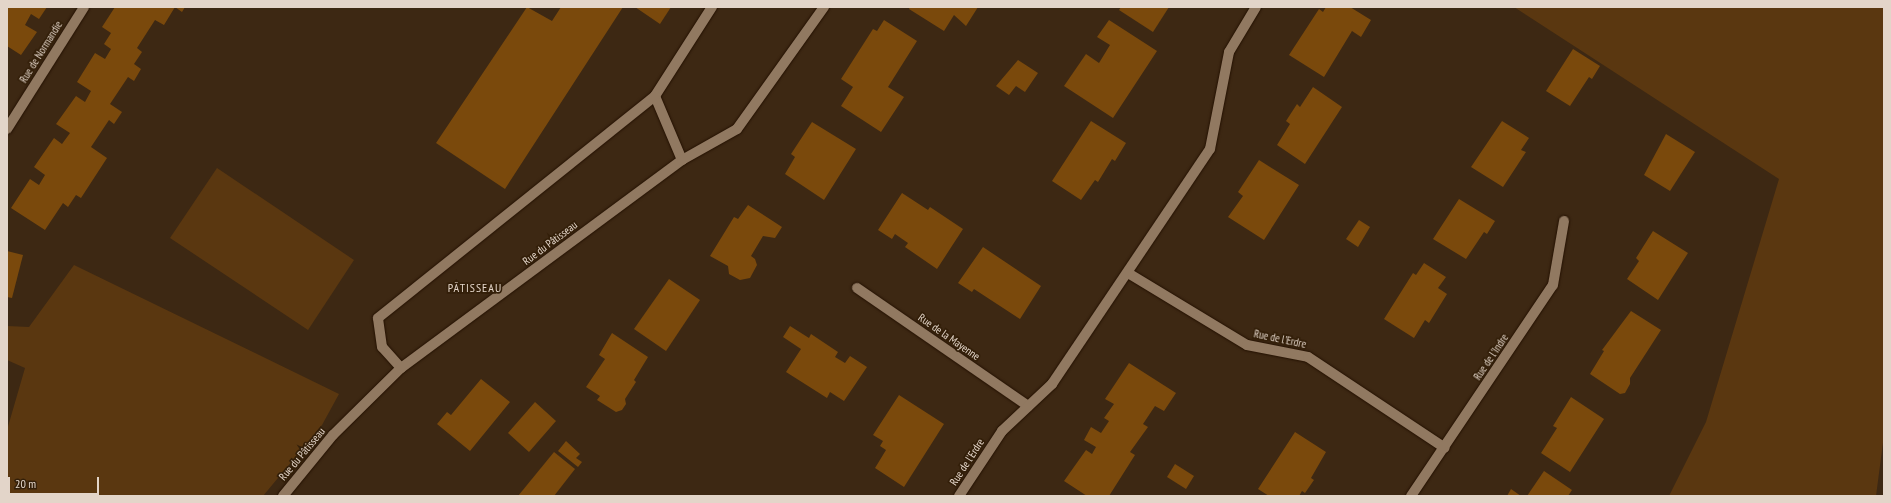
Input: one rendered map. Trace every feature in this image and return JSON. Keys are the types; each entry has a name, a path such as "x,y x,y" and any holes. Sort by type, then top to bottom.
{"street":[{"name":"Rue de Normandie","path":"7,129 84,7"},
{"path":"401,368 382,347 378,318 655,96 712,7"},
{"name":"Rue du Pâtisseau","path":"283,496 334,435 401,368 682,160 737,129 824,7"},
{"name":"Rue de l'Erdre","path":"959,496 1002,431 1052,384 1210,149 1229,52 1256,7"},
{"path":"655,96 682,160"},
{"name":"Rue de l'Indre","path":"1412,496 1553,285 1564,221"},
{"name":"Rue de l'Erdre","path":"1128,273 1247,345 1308,357 1445,448"},
{"name":"Rue de la Mayenne","path":"858,288 1028,406"}],"shaded area":[{"path":"1514,7 1884,7 1884,435 1876,496 1669,496 1706,422 1779,179"},
{"path":"217,168 354,260 308,330 170,238"},
{"path":"74,265 339,394 322,425 263,496 7,496 7,430 25,368 7,360 7,326 29,327"}],"building":[{"path":"7,7 47,7 39,19 31,14 25,25 37,32 21,55 7,46"},
{"path":"115,7 175,7 164,25 155,20 137,48 142,52 134,64 141,69 134,81 128,77 110,104 122,112 114,124 109,120 91,147 107,158 81,198 76,195 68,207 63,203 45,230 11,208 30,179 39,185 45,175 34,167 54,138 62,144 70,133 56,124 76,96 85,102 91,91 77,82 95,53 105,59 111,49 104,44 111,33 102,27"},
{"path":"175,7 185,7 182,12"},
{"path":"527,7 552,21 561,7 623,7 505,189 436,143"},
{"path":"635,7 671,7 660,24"},
{"path":"910,7 978,7 966,26 954,15 944,31 909,9"},
{"path":"1121,7 1169,7 1153,32 1119,10"},
{"path":"1326,7 1350,7 1371,20 1361,37 1352,31 1324,77 1289,55 1319,9 1323,12"},
{"path":"884,20 917,41 888,87 904,97 881,132 841,106 853,87 841,79 873,29 877,31"},
{"path":"1109,20 1157,51 1113,118 1064,86 1086,54 1099,63 1110,45 1097,37"},
{"path":"1573,49 1600,66 1592,79 1589,77 1570,106 1546,91"},
{"path":"1018,60 1038,73 1025,92 1016,86 1009,95 996,86"},
{"path":"1313,87 1342,107 1305,164 1277,145 1290,124 1286,121 1297,104 1300,107"},
{"path":"1091,121 1126,143 1115,161 1112,159 1098,182 1095,180 1081,200 1052,181"},
{"path":"1502,121 1529,138 1521,150 1526,152 1503,187 1471,167"},
{"path":"812,122 856,149 824,200 785,174 795,157 791,154"},
{"path":"1666,134 1695,152 1670,191 1644,175"},
{"path":"1259,160 1299,185 1264,240 1228,217 1243,196 1238,192"},
{"path":"902,193 928,210 930,207 963,229 937,269 905,247 908,243 895,234 892,239 878,230"},
{"path":"1459,199 1495,221 1487,234 1484,232 1466,259 1433,239"},
{"path":"748,205 782,227 775,238 763,236 751,256 755,259 757,265 750,278 740,280 729,274 728,266 710,256 734,217 738,219"},
{"path":"1359,220 1370,227 1358,247 1346,239"},
{"path":"1653,231 1688,253 1658,300 1627,279 1639,261 1636,258"},
{"path":"983,247 1041,286 1020,319 974,289 972,292 958,283"},
{"path":"7,251 23,255 12,298 7,297"},
{"path":"1424,263 1446,277 1438,288 1447,294 1429,323 1425,320 1414,338 1384,319 1413,273 1416,275"},
{"path":"669,279 700,300 666,351 634,329"},
{"path":"1631,311 1661,330 1630,378 1630,384 1625,393 1620,394 1590,374 1604,351 1602,350"},
{"path":"790,326 809,338 811,334 838,352 835,357 845,363 850,356 867,367 844,401 830,392 827,398 786,372 801,349 783,337"},
{"path":"612,333 648,357 634,380 636,382 625,399 626,404 622,410 616,412 597,400 600,396 586,387 605,359 599,355"},
{"path":"1129,363 1176,393 1164,411 1155,406 1143,424 1148,427 1130,452 1135,455 1109,496 1087,496 1064,481 1086,450 1092,454 1096,447 1084,440 1091,427 1101,433 1109,421 1104,418 1114,404 1105,399"},
{"path":"481,379 510,402 470,451 437,424 447,412 451,415"},
{"path":"899,395 944,424 904,487 875,468 886,450 880,446 883,441 873,435"},
{"path":"1571,397 1604,419 1570,472 1541,453 1557,428 1553,426"},
{"path":"535,402 556,421 529,452 508,433"},
{"path":"1295,432 1326,452 1311,478 1314,480 1305,493 1302,491 1299,496 1269,496 1258,489"},
{"path":"566,441 580,454 576,458 582,462 578,467 558,451"},
{"path":"554,452 575,469 554,496 518,496"},
{"path":"1175,464 1194,476 1186,489 1167,477"},
{"path":"1544,471 1572,490 1568,496 1527,496"},
{"path":"1511,489 1521,496 1507,496"}],"district":[{"name":"PÂTISSEAU","path":"475,288"}]}
